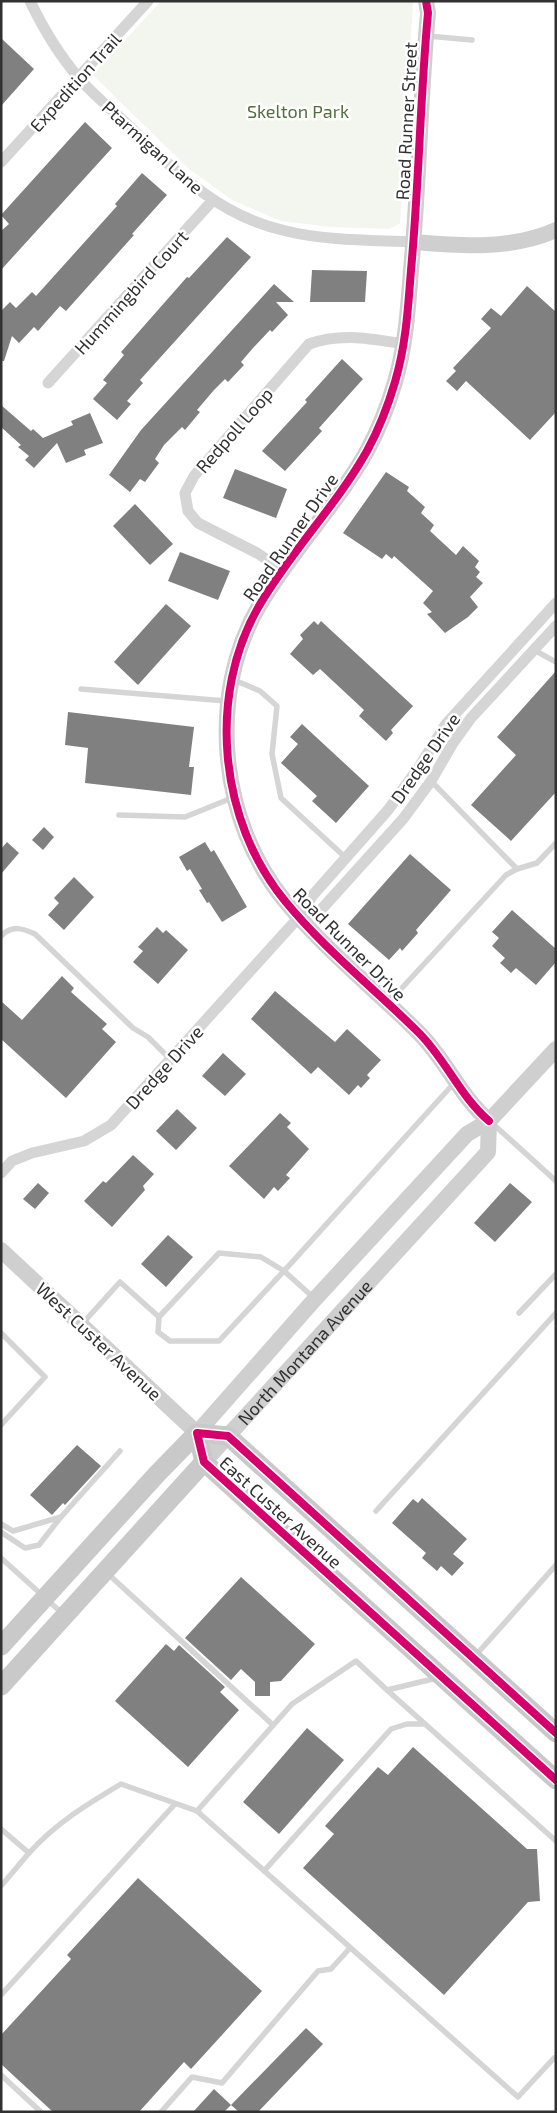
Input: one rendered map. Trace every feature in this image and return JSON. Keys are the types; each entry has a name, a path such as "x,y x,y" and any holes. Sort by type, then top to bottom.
{"main road":[{"name":"East Custer Avenue","path":"556,1733 228,1436 197,1433 204,1462 556,1780"},
{"name":"North Montana Avenue","path":"1,1646 197,1433"},
{"name":"North Montana Avenue","path":"1,1686 204,1462"}],"street":[{"name":"Ptarmigan Lane","path":"30,1 43,27 79,78 189,184 233,212 257,223 315,237 488,246 519,242 556,230"},
{"name":"Expedition Trail","path":"1,162 148,1"},
{"name":"Road Runner Street","path":"414,242 428,13 426,1"},
{"name":"Hummingbird Court","path":"48,383 213,200"},
{"name":"Road Runner Drive","path":"414,242 405,344 396,380 386,408 366,453 344,487 283,570 251,621 237,658 232,679 228,701 227,733 234,797 244,828 259,862 274,887 299,918 429,1044 473,1106 489,1121"},
{"name":"Redpoll Loop","path":"283,570 257,553 198,523 188,511 185,493 194,476 309,344 324,338 347,336 405,344"},
{"name":"Dredge Drive","path":"1,1173 12,1161 32,1152 84,1141 110,1126 299,918 313,895 388,810 446,724 556,603"},
{"name":"Dredge Drive","path":"299,918 319,912 403,819 431,781 453,743 471,718 556,626"},
{"name":"North Montana Avenue","path":"197,1433 315,1299 467,1134 489,1121 556,1049"},
{"name":"North Montana Avenue","path":"204,1462 488,1152 489,1121"},
{"name":"West Custer Avenue","path":"1,1250 197,1433"}],"lane":[{"path":"426,35 472,40"},
{"path":"534,650 556,662"},
{"path":"232,679 260,691 277,706 272,754 281,798 346,858"},
{"path":"81,689 228,701"},
{"path":"431,781 517,868"},
{"path":"120,815 186,817 234,797"},
{"path":"388,1004 506,875 517,868 537,863 556,843"},
{"path":"1,936 7,930 21,928 35,934 132,1028 148,1037 170,1060"},
{"path":"315,1299 284,1271 261,1257 219,1252 159,1317 158,1332 170,1341 219,1341 284,1271 455,1082"},
{"path":"489,1121 556,1181"},
{"path":"519,1313 556,1274"},
{"path":"81,1324 120,1282 159,1317"},
{"path":"376,1511 556,1313"},
{"path":"1,1333 45,1377 1,1425"},
{"path":"1,1532 25,1548 39,1545 61,1517 120,1451"},
{"path":"1,1524 13,1531 61,1517"},
{"path":"1,1558 65,1616"},
{"path":"473,1658 556,1565"},
{"path":"105,1571 273,1725"},
{"path":"198,1811 292,1704 356,1662 556,1840"},
{"path":"387,1690 441,1677"},
{"path":"264,1871 391,1729 407,1724 425,1724"},
{"path":"1,1886 47,1833 74,1812 121,1784 198,1811 518,2097 554,2058"},
{"path":"1,1995 176,1804"},
{"path":"1,1829 29,1854"},
{"path":"161,2112 192,2077 222,2083 318,1971 331,1969 350,1948"},
{"path":"1,2075 41,2112"}],"green space":[{"name":"Skelton Park","path":"161,1 413,1 400,223 390,229 331,227 281,221 232,200 188,168 93,75"}],"building":[{"path":"1,38 34,69 1,106"},
{"path":"85,122 112,148 1,270 1,231 9,224 1,215"},
{"path":"142,173 167,195 66,311 60,306 38,331 34,327 19,343 12,336 4,361 1,361 1,311 10,302 16,308 32,292 36,296 117,206 115,204"},
{"path":"227,237 251,257 140,380 143,383 127,401 131,404 117,420 93,399 107,383 103,380 124,355 121,352 187,277 189,278"},
{"path":"312,270 367,271 365,302 310,302"},
{"path":"274,284 294,302 276,302 288,315 253,348 241,362 244,365 228,382 225,379 214,390 197,410 200,412 185,430 182,427 164,445 155,459 159,463 145,482 140,479 130,492 109,475 141,430"},
{"path":"527,286 556,312 556,412 530,440 466,381 457,391 446,381 456,371 453,368 491,328 481,319 491,308 501,316"},
{"path":"342,359 363,379 319,428 322,431 285,471 262,451 307,402 305,400"},
{"path":"1,405 31,431 33,429 43,438 73,425 71,421 90,413 103,443 84,450 86,455 66,463 57,443 34,468 25,460 29,456 18,447 21,445 1,427"},
{"path":"235,469 287,489 276,518 223,498"},
{"path":"386,472 409,487 407,491 425,507 421,513 434,525 430,531 456,555 463,546 479,561 475,567 480,572 476,577 483,583 470,597 478,607 468,617 445,633 427,614 432,612 423,603 433,591 394,556 392,559 386,554 382,559 343,533"},
{"path":"135,504 173,544 150,565 113,526"},
{"path":"180,552 230,571 218,600 168,581"},
{"path":"166,604 191,626 138,685 114,662"},
{"path":"314,621 318,625 321,621 413,706 391,730 393,733 386,741 359,716 364,710 320,669 313,675 290,654 303,639 300,635"},
{"path":"556,671 556,792 511,841 471,805 516,755 497,737"},
{"path":"68,712 194,727 189,767 194,767 191,795 85,783 88,748 65,745"},
{"path":"302,724 369,786 336,823 312,801 317,796 281,763 298,744 290,737"},
{"path":"44,827 54,837 43,850 32,840"},
{"path":"7,842 19,853 1,874 1,849"},
{"path":"205,842 211,852 214,850 247,907 222,922 199,890 202,889 190,869 187,871 179,857"},
{"path":"410,854 451,890 416,930 418,933 402,951 400,948 389,960 348,924"},
{"path":"74,877 94,897 64,930 48,915 59,903 54,898"},
{"path":"512,910 556,949 556,962 536,985 516,968 511,973 500,963 505,958 492,946 499,938 492,932"},
{"path":"157,927 163,933 166,930 188,950 158,984 133,962 143,951 138,947"},
{"path":"62,976 74,988 71,992 107,1024 102,1029 116,1042 66,1098 1,1039 1,1001 22,1020"},
{"path":"275,991 335,1042 347,1029 381,1060 367,1075 370,1078 361,1088 358,1085 349,1095 318,1067 311,1074 251,1019"},
{"path":"223,1053 246,1074 225,1096 202,1076"},
{"path":"177,1109 197,1128 176,1150 156,1131"},
{"path":"280,1113 291,1123 287,1127 309,1149 286,1175 290,1178 278,1191 274,1187 264,1199 229,1166"},
{"path":"133,1155 154,1174 143,1186 145,1190 112,1227 84,1201 103,1181 106,1183"},
{"path":"38,1183 49,1193 35,1209 23,1199"},
{"path":"510,1183 532,1202 495,1242 474,1223"},
{"path":"168,1235 193,1257 166,1287 141,1264"},
{"path":"77,1445 101,1466 65,1505 63,1503 52,1515 30,1495"},
{"path":"422,1498 467,1539 453,1554 464,1563 452,1576 441,1566 437,1571 422,1558 426,1553 392,1523 413,1499 418,1503"},
{"path":"241,1577 315,1644 281,1681 270,1682 270,1696 255,1696 255,1682 241,1669 231,1680 185,1638"},
{"path":"166,1644 174,1651 179,1645 225,1687 220,1692 239,1710 188,1767 115,1701"},
{"path":"307,1728 344,1760 279,1834 243,1802"},
{"path":"413,1747 527,1849 537,1849 540,1901 528,1902 444,1995 303,1868 334,1834 325,1826 378,1767 388,1775"},
{"path":"138,1878 262,1991 191,2069 184,2062 139,2112 53,2112 1,2064 1,2035 71,1959 67,1955"},
{"path":"306,2028 323,2044 258,2112 239,2112 231,2105"},
{"path":"214,2089 231,2105 224,2112 193,2112"}],"cycle path":[{"path":"426,1 428,13 414,238 406,326 399,368 386,409 367,451 342,491 285,566 259,606 242,641 232,678 227,717 228,757 234,796 246,834 263,869 285,901 333,953 419,1033 461,1089 489,1121"},
{"path":"556,1733 228,1436 197,1433 204,1462 556,1780"}]}
